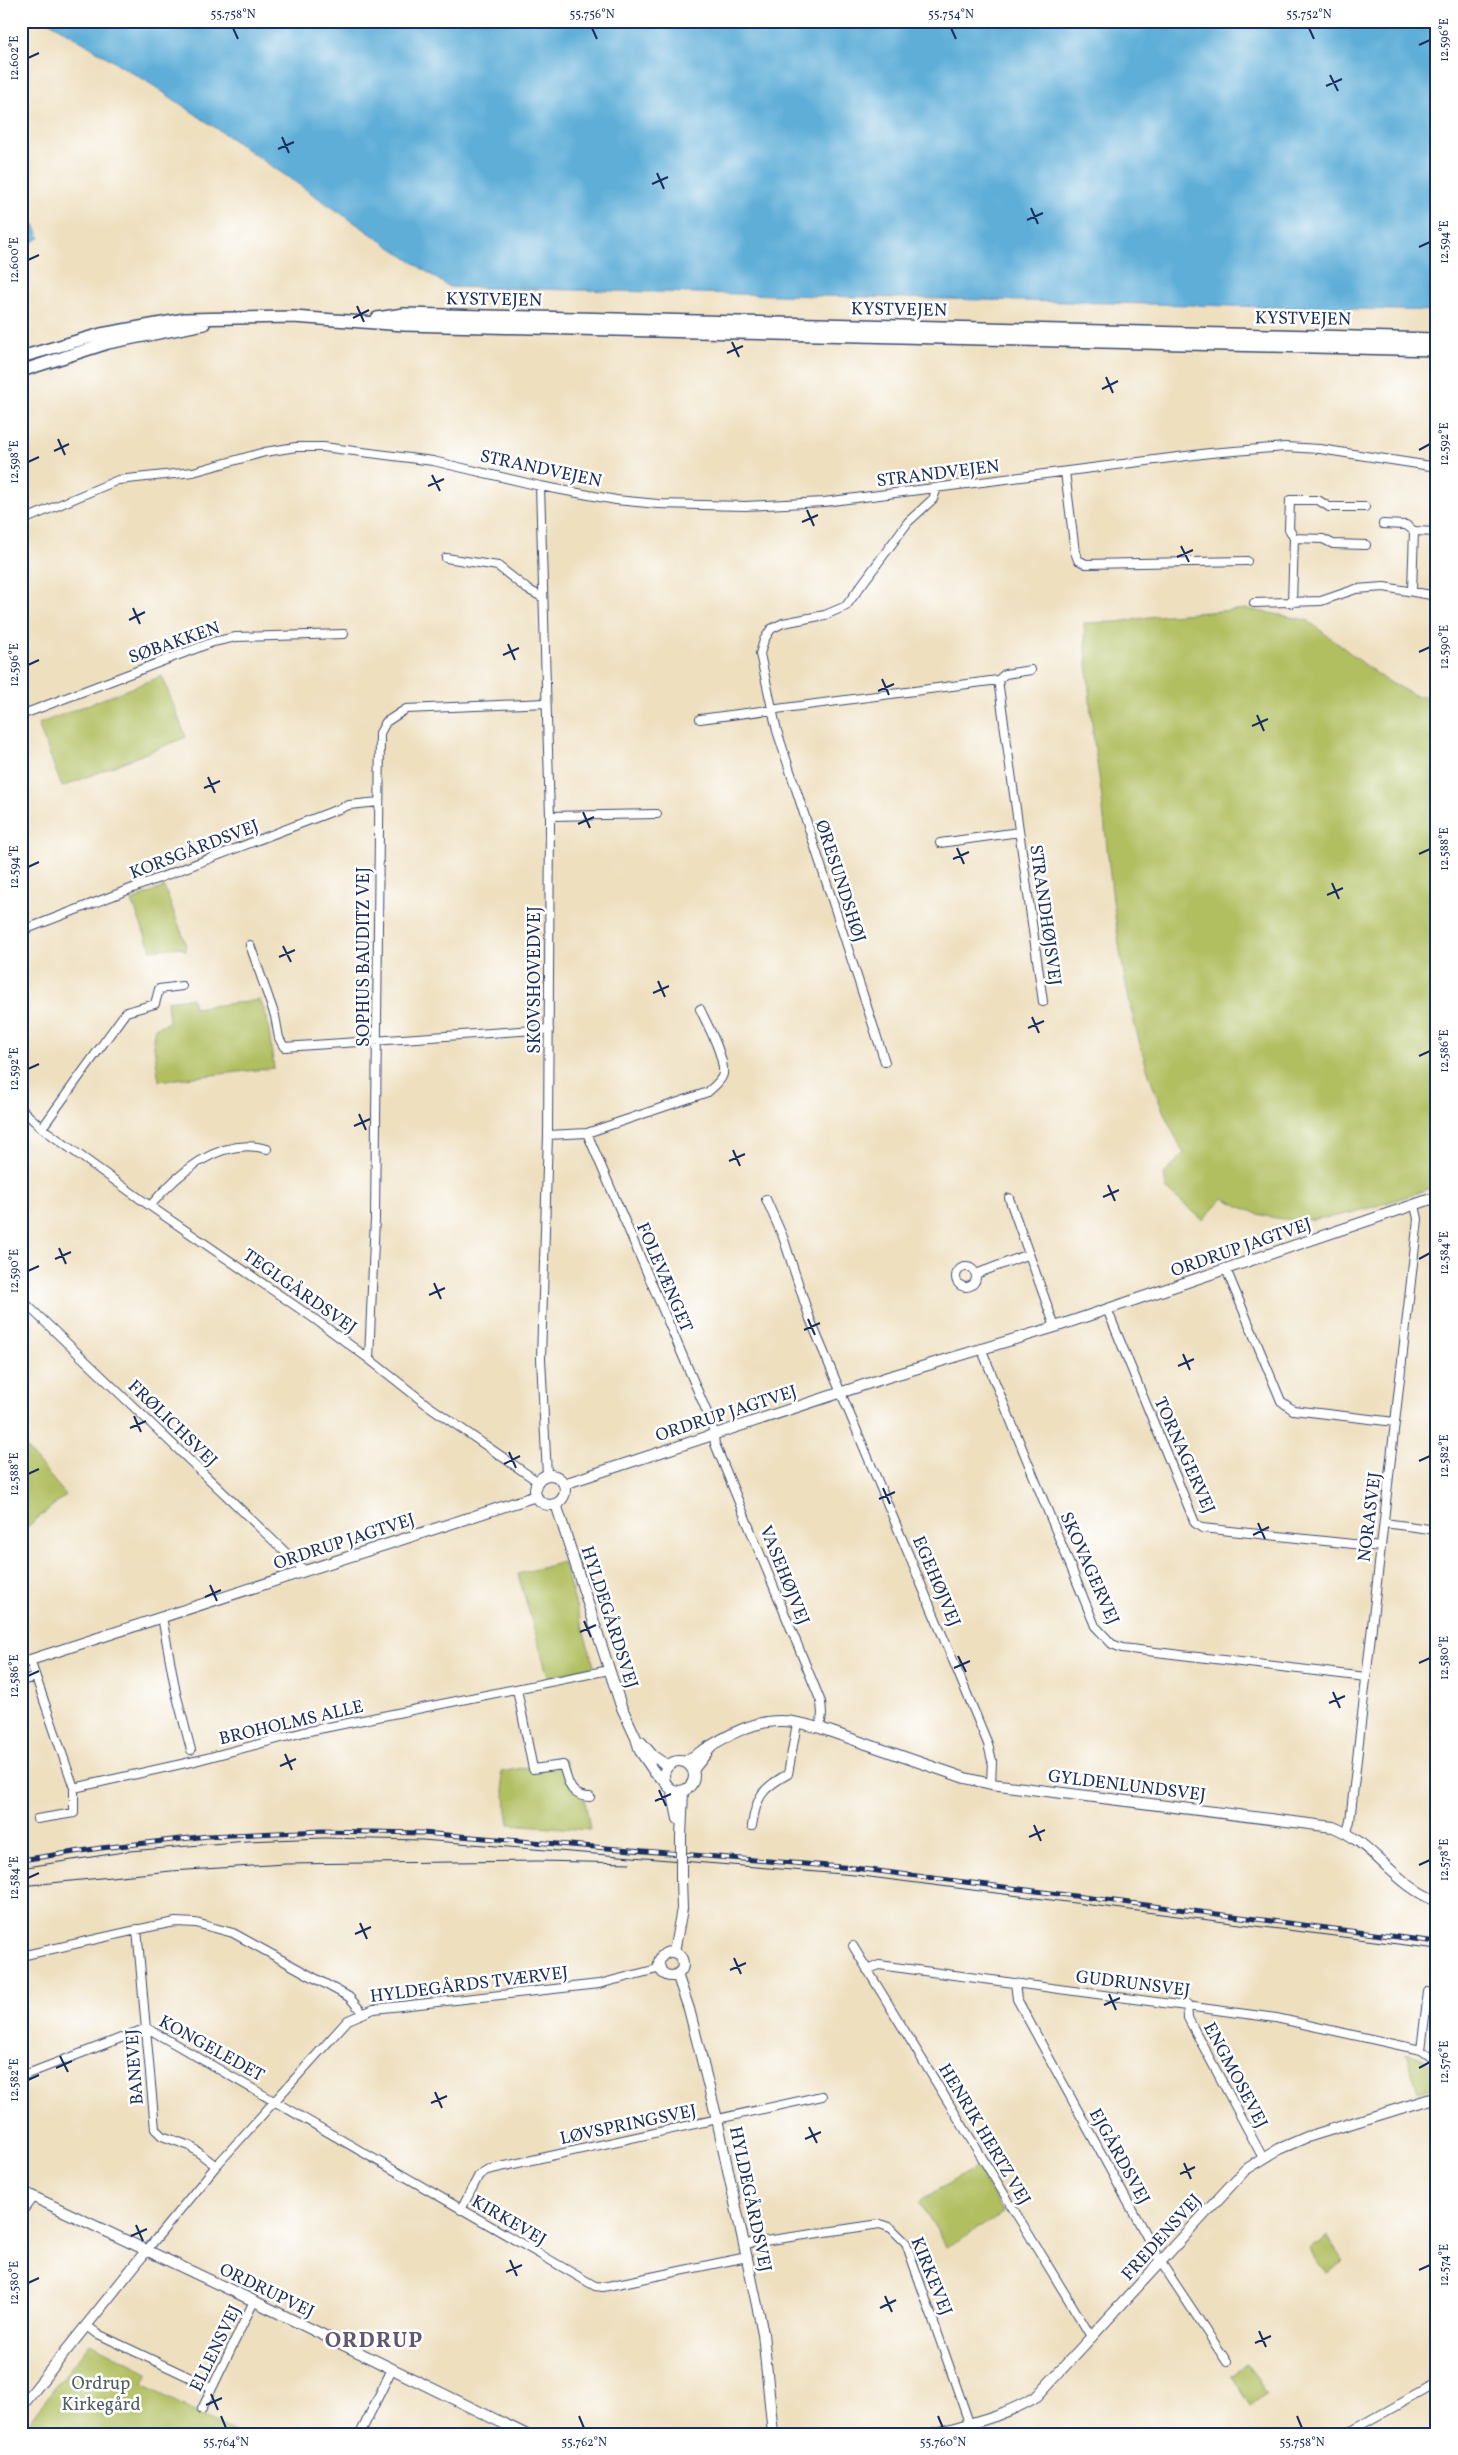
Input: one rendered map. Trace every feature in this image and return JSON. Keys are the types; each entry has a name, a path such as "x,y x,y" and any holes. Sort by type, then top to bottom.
{"main road":[{"name":"KYSTVEJEN","path":"360,320 404,314 1437,339"},
{"name":"KYSTVEJEN","path":"21,371 108,343 223,319 248,316 360,320 404,325 1437,350"},
{"name":"KYSTVEJEN","path":"21,357 101,334 142,326 184,319 223,319"}],"street":[{"name":"STRANDVEJEN","path":"21,521 118,480 193,472 265,452 296,447 322,447 433,461 540,486 616,500 658,504 744,506 824,502 1219,452 1291,446 1437,468"},
{"path":"1065,472 1075,552 1078,560 1086,564 1247,561"},
{"name":"SKOVSHOVEDVEJ","path":"540,486 550,816 548,1135 541,1359 547,1475"},
{"name":"ØRESUNDSHØJ","path":"885,1062 771,710 760,654 764,640 771,629 782,623 825,615 846,606 908,522 933,499 937,488"},
{"path":"1292,603 1294,538 1289,529 1290,500 1318,500 1329,507 1364,507"},
{"path":"1383,524 1406,525 1414,531 1437,532"},
{"path":"1412,590 1414,531"},
{"path":"1294,538 1323,539 1332,544 1366,545"},
{"path":"446,558 498,566 527,589 542,598"},
{"path":"1254,603 1321,601 1356,589 1384,587 1412,590 1437,596"},
{"name":"SØBAKKEN","path":"21,715 213,642 236,637 344,634"},
{"path":"700,720 998,680 1005,674 1031,670"},
{"name":"STRANDHØJSVEJ","path":"998,680 1043,1002"},
{"name":"SOPHUS BAUDITZ VEJ","path":"369,1358 375,1218 380,733 386,722 406,708 546,703"},
{"name":"KORSGÅRDSVEJ","path":"21,931 349,805 379,802"},
{"path":"550,816 657,814"},
{"name":"STRANDHØJSVEJ","path":"940,843 1019,832"},
{"path":"250,945 275,1016 279,1038 284,1047 549,1029"},
{"path":"42,1128 126,1012 155,1004 159,989 182,986"},
{"path":"548,1135 587,1133 708,1092 717,1084 723,1074 720,1057 700,1009"},
{"name":"TEGLGÅRDSVEJ","path":"21,1109 42,1128 150,1206 369,1358 426,1404 537,1481"},
{"name":"FOLEVÆNGET","path":"587,1133 697,1388 712,1424 713,1434"},
{"path":"150,1206 161,1193 204,1156 219,1150 254,1145 267,1149"},
{"name":"ORDRUP JAGTVEJ","path":"564,1484 842,1392 981,1348 1055,1327 1437,1197"},
{"path":"1009,1198 1055,1327"},
{"path":"766,1199 783,1237 808,1312 842,1392"},
{"name":"NORASVEJ","path":"1347,1832 1350,1821 1418,1219 1414,1205"},
{"path":"976,1274 1029,1254"},
{"path":"1226,1269 1281,1401 1286,1406 1293,1410 1395,1422"},
{"name":"FRØLICHSVEJ","path":"21,1300 304,1570"},
{"name":"TORNAGERVEJ","path":"1107,1309 1195,1523 1202,1528 1381,1547"},
{"name":"SKOVAGERVEJ","path":"981,1348 1095,1626 1102,1636 1112,1644 1122,1648 1366,1678"},
{"name":"EGEHØJVEJ","path":"842,1392 988,1744 992,1761 991,1784"},
{"name":"VASEHØJVEJ","path":"713,1434 715,1444 821,1702 820,1728"},
{"path":"547,1475 557,1476 564,1484 564,1496 556,1504 544,1504 536,1496 535,1488 537,1481 547,1475"},
{"name":"ORDRUP JAGTVEJ","path":"26,1662 536,1496"},
{"name":"HYLDEGÅRDSVEJ","path":"556,1504 621,1706 640,1751 655,1773 664,1780"},
{"path":"1384,1524 1437,1530"},
{"path":"162,1617 176,1693 191,1750"},
{"path":"26,1662 36,1677 74,1788 74,1813 37,1819"},
{"name":"BROHOLMS ALLE","path":"74,1788 195,1761 304,1732 609,1670"},
{"path":"21,1681 36,1677"},
{"path":"517,1689 533,1769 563,1766 571,1790 580,1797 590,1797"},
{"name":"GYLDENLUNDSVEJ","path":"684,1762 748,1727 765,1722 797,1723 820,1728 965,1778 991,1784 1333,1827 1347,1832 1398,1877 1414,1889 1437,1901"},
{"path":"752,1826 755,1803 769,1784 788,1774 797,1723"},
{"name":"HYLDEGÅRDSVEJ","path":"636,1738 653,1756 668,1766"},
{"name":"GYLDENLUNDSVEJ","path":"693,1770 712,1746"},
{"path":"674,1952 681,1916 681,1837 678,1791 664,1780 664,1773 668,1766 674,1762 684,1762 693,1770 692,1784 678,1791"},
{"path":"21,1956 137,1929 176,1922 213,1926 233,1933 349,1997 362,2012"},
{"name":"BANEVEJ","path":"137,1929 155,2129 162,2136 190,2146 216,2166"},
{"name":"HENRIK HERTZ VEJ","path":"852,1946 1092,2338"},
{"path":"674,1952 683,1960 682,1968 677,1974 666,1974 659,1964 662,1956 674,1952"},
{"name":"GUDRUNSVEJ","path":"867,1970 879,1966 1187,2004 1290,2020 1421,2050"},
{"name":"HYLDEGÅRDS TVÆRVEJ","path":"146,2251 216,2166 338,2029 348,2020 362,2012 374,2009 599,1984 661,1968"},
{"name":"HYLDEGÅRDSVEJ","path":"677,1974 689,2009 717,2120 763,2333 773,2434"},
{"name":"EJGÅRDSVEJ","path":"1015,1982 1018,2000 1160,2261 1227,2362"},
{"path":"1428,1992 1421,2050 1437,2062"},
{"name":"ENGMOSEVEJ","path":"1187,2004 1188,2018 1263,2158"},
{"name":"KONGELEDET","path":"22,2076 146,2028 275,2100"},
{"name":"LØVSPRINGSVEJ","path":"461,2210 479,2175 487,2170 822,2096"},
{"name":"FREDENSVEJ","path":"932,2434 1013,2410 1037,2396 1092,2338 1231,2183 1263,2158 1307,2137 1437,2097"},
{"name":"KIRKEVEJ","path":"275,2100 563,2269 601,2287 747,2257"},
{"name":"ORDRUPVEJ","path":"21,2191 254,2301 514,2431 525,2434"},
{"path":"21,2213 33,2197"},
{"name":"KIRKEVEJ","path":"744,2244 880,2224 890,2228 906,2243 973,2434"},
{"path":"21,2408 146,2251"},
{"name":"ELLENSVEJ","path":"202,2409 254,2301"},
{"path":"86,2325 98,2334 212,2388"},
{"path":"360,2434 392,2369"},
{"path":"1346,2434 1437,2383"}],"green space":[{"path":"1247,609 1307,620 1385,680 1416,696 1437,696 1437,1186 1371,1208 1326,1218 1280,1219 1258,1214 1223,1198 1203,1220 1166,1189 1164,1174 1184,1153 1164,1112 1148,1070 1135,1026 1125,981 1112,890 1093,733 1084,623 1118,622 1155,616"},
{"path":"162,676 186,737 62,787 38,724"},
{"path":"164,887 185,941 186,951 180,947 151,950 132,901"},
{"path":"192,998 194,1008 260,1000 267,1018 274,1068 159,1081 153,1039 155,1028 169,1022 167,1001"},
{"path":"21,1442 66,1495 21,1532"},
{"path":"563,1562 594,1666 548,1677 518,1574"},
{"path":"565,1760 573,1791 583,1789 590,1830 509,1824 501,1772"},
{"path":"1406,2053 1419,2057 1429,2064 1435,2073 1437,2087 1418,2092"},
{"path":"976,2167 1004,2213 947,2247 919,2201"},
{"path":"1327,2236 1344,2261 1326,2273 1309,2248"},
{"name":"Ordrup Kirkegård","path":"90,2343 148,2372 143,2385 238,2434 21,2434 21,2431"},
{"path":"1247,2364 1267,2394 1250,2405 1231,2375"}],"water":[{"path":"48,21 1437,21 1437,311 449,287 154,86"},
{"path":"21,195 40,238 21,246"}],"tram line":[{"path":"21,1868 130,1851 247,1841 324,1838 422,1840 854,1875 1437,1949"},
{"path":"21,1886 171,1871 285,1864 538,1861 630,1863"}],"railway":[{"path":"21,1860 101,1848 208,1836 323,1831 422,1833 854,1868 1437,1942"}],"district":[{"name":"ORDRUP","path":"374,2339"}]}
